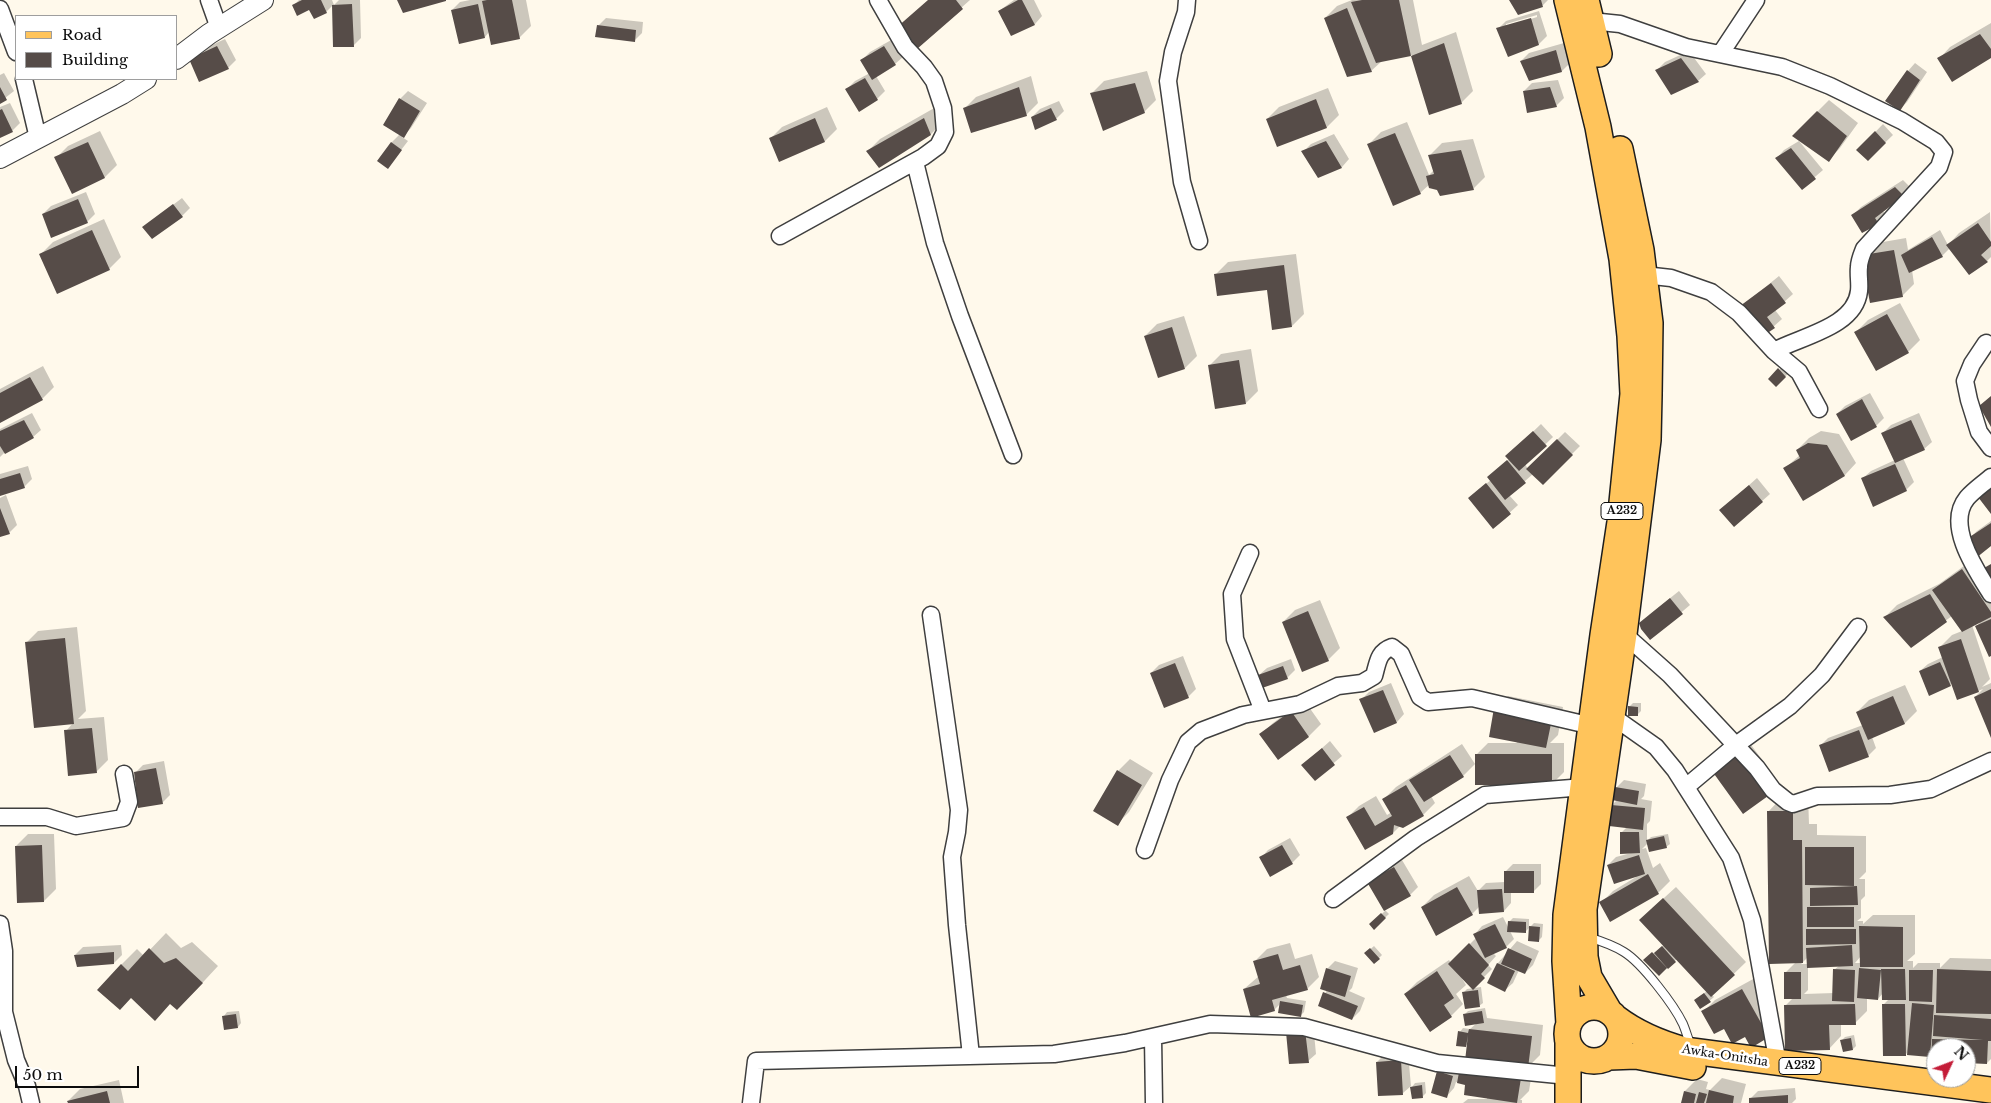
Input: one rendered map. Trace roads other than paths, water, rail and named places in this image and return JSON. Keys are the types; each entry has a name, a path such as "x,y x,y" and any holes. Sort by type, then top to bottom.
{"main road":[{"name":"A232","path":"1567,0 1598,127 1621,250 1630,336 1633,394 1584,909 1585,957 1589,977 1612,1015"},
{"name":"A232","path":"1569,1033 1565,961 1566,915 1584,786 1624,634 1648,440 1650,323 1644,275 1629,191 1589,10"},
{"path":"1568,1103 1569,1033 1574,1016 1581,1010 1591,1007 1600,1008 1612,1015 1621,1032 1621,1039 1619,1046 1606,1058 1582,1087 1574,1103"},
{"name":"Awka-Onitsha","path":"1612,1015 1641,1035 1662,1044 1693,1052 1991,1090"},
{"path":"1569,1033 1572,1050 1579,1056 1587,1060 1606,1058"},
{"name":"Awka-Onitsha","path":"1606,1058 1636,1056 1739,1074 1922,1095 1959,1103"}],"street":[{"path":"7,0 3,14 15,49"},
{"path":"209,0 219,28"},
{"path":"178,58 263,0"},
{"path":"780,236 915,162 938,146 945,132 943,108 934,82 924,67 905,47 878,0"},
{"path":"1187,0 1173,52 1168,81 1173,131 1182,182 1200,241"},
{"path":"1721,53 1756,0"},
{"path":"1589,10 1620,24 1686,47 1782,67 1830,86 1902,122 1936,142 1944,152 1939,167 1864,249 1858,265 1859,292 1849,313 1828,328 1794,340 1774,351"},
{"path":"24,80 38,138"},
{"path":"0,158 122,94 144,80"},
{"path":"915,162 935,243 956,307 1013,454"},
{"path":"1644,275 1672,278 1711,292 1739,313 1774,351 1799,372 1819,409"},
{"path":"1986,343 1972,364 1966,382 1969,400 1979,432 1991,448"},
{"path":"1991,477 1967,498 1961,511 1960,527 1965,549 1991,594"},
{"path":"1250,553 1232,594 1235,639 1263,712"},
{"path":"932,615 959,810 952,857 956,925 971,1056"},
{"path":"1686,787 1736,745 1790,706 1822,675 1858,627"},
{"path":"1624,634 1670,675 1736,745 1773,790 1793,804 1817,796 1890,796 1931,789 1991,761"},
{"path":"1145,850 1170,780 1188,742 1202,731 1243,715 1300,704 1338,686 1362,683 1374,676 1379,656 1384,650 1392,647 1401,654 1420,696 1428,702 1472,698 1602,721 1656,747 1676,770 1731,858 1749,912 1778,1064"},
{"path":"0,817 47,817 76,826 124,818 129,802 124,774"},
{"path":"1334,899 1416,838 1486,796 1584,786"},
{"path":"0,924 4,951 4,1012 16,1060 27,1086 31,1103"},
{"path":"752,1103 756,1060 1054,1054 1153,1037 1210,1024 1304,1027 1437,1063 1568,1076"},
{"path":"1153,1037 1154,1103"}],"lane":[{"path":"1584,936 1615,946 1626,953 1639,966 1657,986 1682,1023 1693,1052"}]}
